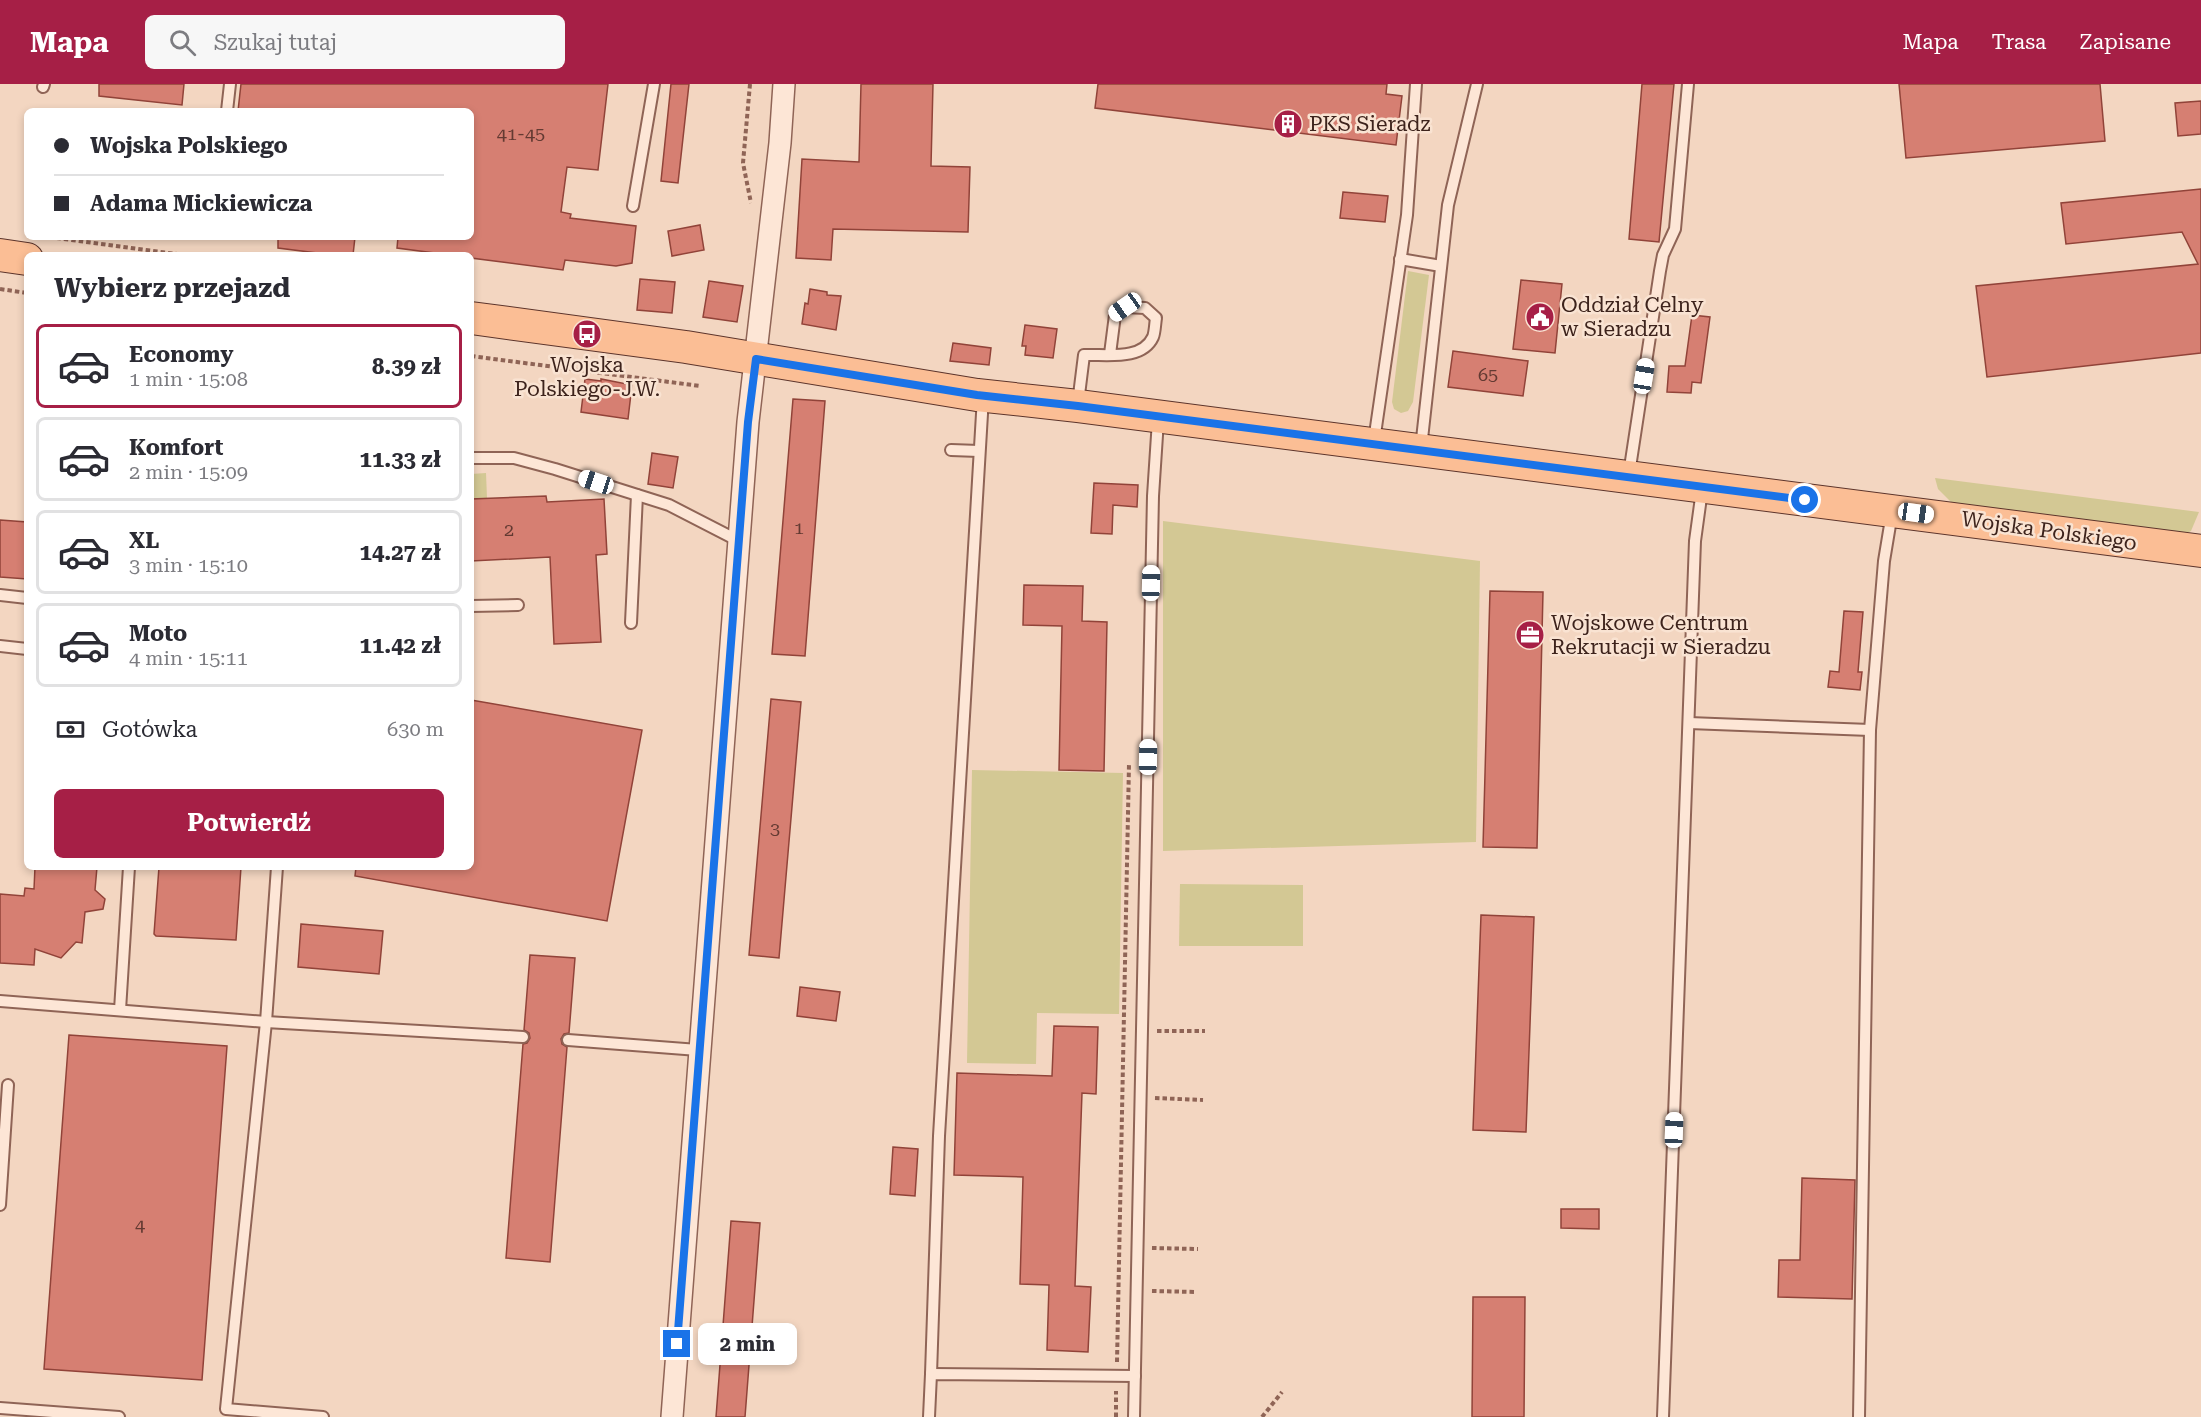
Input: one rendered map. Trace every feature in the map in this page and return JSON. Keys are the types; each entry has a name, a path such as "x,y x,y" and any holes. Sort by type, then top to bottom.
{"main road":[{"path":"0,255 24,259"},
{"name":"Wojska Polskiego","path":"474,318 686,347 983,396 1078,406 2201,551"}],"street":[{"path":"672,1417 698,1050 748,422 780,143 784,84"}],"lane":[{"path":"227,108 230,84"},
{"path":"633,206 654,84"},
{"path":"1374,445 1407,215 1416,84"},
{"path":"1421,451 1448,205 1477,84"},
{"path":"1628,477 1663,255 1675,229 1688,84"},
{"path":"1400,259 1441,266"},
{"path":"1078,406 1084,355 1129,354 1144,350 1154,336 1156,318 1145,308 1125,307 1114,315 1110,354"},
{"path":"929,1417 939,1136 983,396"},
{"path":"1134,1417 1153,507 1158,417"},
{"path":"951,450 979,451"},
{"path":"474,458 514,458 555,469 669,505 739,541"},
{"path":"1663,1417 1695,541 1702,486"},
{"path":"631,623 637,495"},
{"path":"1859,1417 1870,730 1884,561 1892,510"},
{"path":"0,595 24,598"},
{"path":"474,606 518,605"},
{"path":"0,646 24,649"},
{"path":"1689,723 1870,730"},
{"path":"120,1010 129,870"},
{"path":"277,870 266,1022 226,1409 323,1417"},
{"path":"0,1000 266,1022 523,1037"},
{"path":"568,1040 698,1050"},
{"path":"0,1205 8,1085"},
{"path":"931,1374 1135,1376"},
{"path":"0,1408 119,1417"}],"path":[{"path":"750,84 743,163 752,210"},
{"path":"72,240 162,252"},
{"path":"0,289 24,293"},
{"path":"474,356 700,386"},
{"path":"1116,1417 1129,761"},
{"path":"1123,1032 1205,1032"},
{"path":"1122,1102 1141,1097 1203,1100"},
{"path":"1119,1250 1198,1249"},
{"path":"1118,1288 1196,1292"},
{"path":"1262,1417 1282,1392"}],"shaded area":[{"path":"1408,271 1429,275 1413,402 1408,411 1401,413 1394,409 1392,402"},
{"path":"486,473 487,498 474,499 474,474"},
{"path":"1935,478 2199,512 2191,531 2185,534 1952,503 1938,489"},
{"path":"1163,521 1480,561 1476,842 1163,851"},
{"path":"972,770 1123,773 1119,1014 1037,1013 1036,1064 967,1063"},
{"path":"1180,884 1303,885 1303,946 1179,946"}],"building":[{"path":"99,84 184,84 182,105 99,96"},
{"path":"241,84 608,84 598,170 567,167 561,212 571,214 570,218 636,226 632,263 616,266 565,260 563,270 474,258 474,252 427,252 397,248 398,240 474,240 474,108 238,108"},
{"path":"671,84 689,84 678,183 661,181"},
{"path":"861,84 933,84 931,166 970,167 968,232 833,229 831,260 796,258 802,159 859,162"},
{"name":"PKS Sieradz","path":"1098,84 1387,84 1386,94 1402,96 1396,145 1095,108"},
{"path":"1642,84 1674,84 1659,242 1629,239"},
{"path":"1899,84 2100,84 2105,141 1906,158"},
{"path":"2201,101 2201,134 2178,136 2175,103"},
{"path":"2201,189 2201,353 1987,377 1976,286 2198,264 2182,232 2066,244 2061,203"},
{"path":"1343,192 1388,196 1385,222 1340,218"},
{"path":"700,225 704,250 672,256 668,231"},
{"path":"278,240 355,240 353,252 309,252 278,248"},
{"path":"640,279 675,282 672,313 637,310"},
{"path":"1521,280 1562,284 1555,353 1513,349"},
{"path":"709,281 743,286 737,322 703,317"},
{"path":"810,289 827,292 827,295 841,296 836,330 802,324"},
{"path":"1692,315 1710,317 1701,383 1692,382 1691,393 1667,392 1669,366 1685,366"},
{"path":"1025,325 1057,329 1053,358 1025,355 1026,346 1022,346"},
{"path":"953,343 991,348 989,365 950,361"},
{"path":"1453,351 1528,361 1523,396 1448,387"},
{"path":"585,379 601,381 601,379 632,385 628,419 581,412"},
{"path":"793,399 825,401 805,656 772,654"},
{"path":"652,453 678,457 673,488 648,484"},
{"path":"1094,483 1138,485 1137,507 1113,505 1112,534 1091,533"},
{"path":"546,496 547,502 604,499 607,554 596,555 601,642 554,644 550,557 474,561 474,499"},
{"path":"0,520 24,522 24,579 0,577"},
{"path":"1024,585 1083,586 1082,621 1107,622 1104,771 1059,770 1062,626 1023,625"},
{"path":"1490,591 1543,592 1537,848 1483,847"},
{"path":"1844,611 1863,612 1858,672 1862,672 1860,690 1828,687 1830,671 1839,672"},
{"path":"771,699 801,702 779,958 749,955"},
{"path":"474,701 642,730 607,921 355,876 356,870 474,870"},
{"path":"35,870 97,870 95,890 105,899 103,909 85,912 82,943 76,942 61,958 35,949 34,965 0,963 0,894 24,896 25,888 34,889"},
{"path":"159,870 241,870 236,940 156,936 154,934"},
{"path":"1481,915 1534,917 1526,1132 1473,1130"},
{"path":"301,924 383,931 379,974 298,967"},
{"path":"530,955 575,958 569,1033 564,1034 561,1039 562,1044 567,1047 550,1262 506,1258 523,1044 527,1043 530,1038 529,1033 524,1030"},
{"path":"800,987 840,992 836,1021 797,1016"},
{"path":"1054,1026 1098,1027 1096,1094 1082,1093 1075,1286 1091,1287 1088,1352 1047,1350 1049,1285 1020,1284 1023,1177 954,1175 957,1073 1052,1076"},
{"path":"69,1035 227,1046 202,1380 44,1369"},
{"path":"893,1147 918,1149 915,1196 890,1194"},
{"path":"1802,1178 1855,1180 1852,1299 1778,1297 1779,1260 1800,1260"},
{"path":"1561,1209 1599,1209 1599,1229 1561,1228"},
{"path":"731,1221 760,1223 745,1417 716,1417"},
{"path":"1473,1297 1525,1297 1524,1417 1472,1417"}],"place":[{"name":"PKS Sieradz","path":"1288,124"},
{"name":"Oddział Celny w Sieradzu","path":"1540,317"},
{"name":"Wojska Polskiego-J.W.","path":"587,334"},
{"name":"Wojskowe Centrum Rekrutacji w Sieradzu","path":"1530,635"}],"route":[{"path":"677,1344 748,422 756,359 977,395 1805,500"}]}
